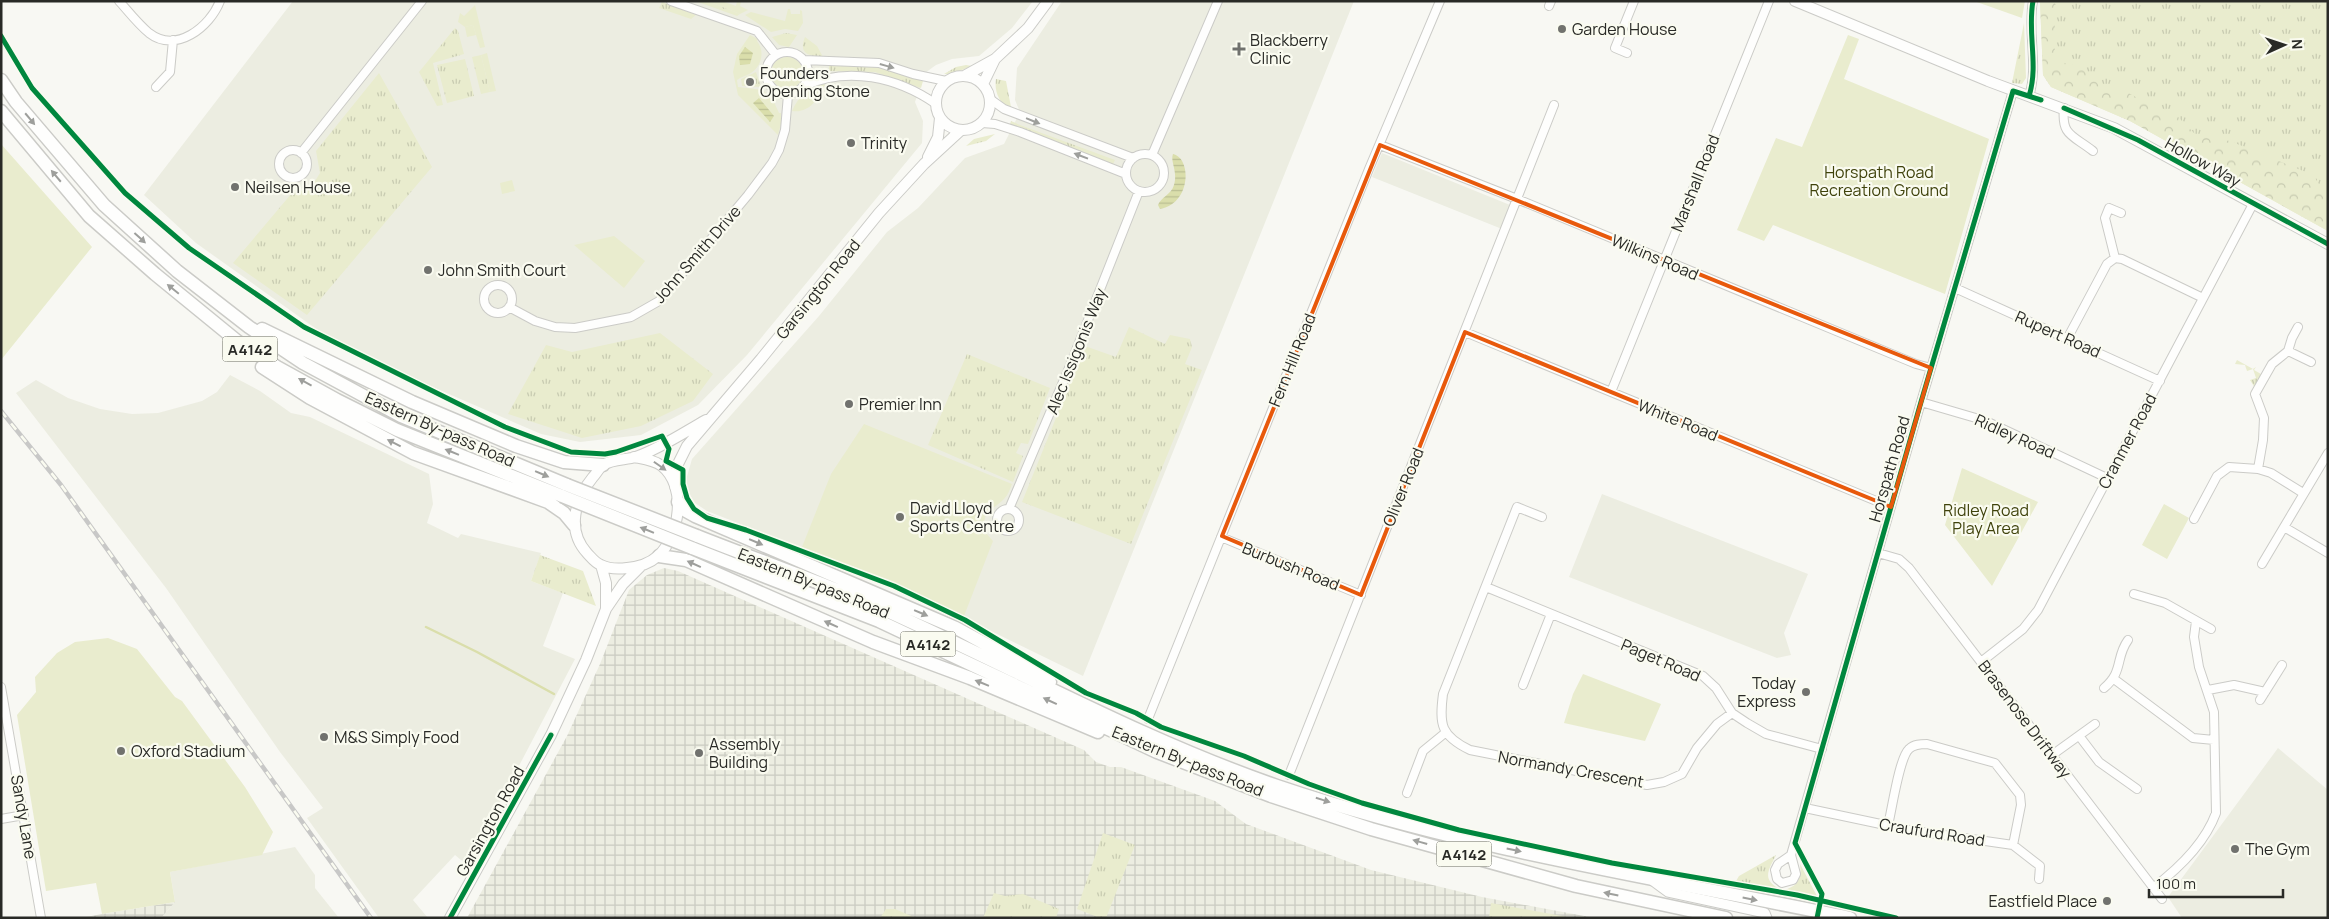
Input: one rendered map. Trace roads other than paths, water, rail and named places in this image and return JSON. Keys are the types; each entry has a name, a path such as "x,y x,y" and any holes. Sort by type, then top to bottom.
{"highway":[{"name":"Eastern By-pass Road","path":"1,80 16,102 104,205 177,270 250,328 303,363 401,416 564,490"},
{"name":"Eastern By-pass Road","path":"1,111 89,216 155,274 237,341 337,400 397,430 564,490 695,542 879,621 1157,752 1272,796 1371,829 1576,886 1726,918"},
{"path":"250,328 266,330 412,402 516,446 564,462 602,465"},
{"path":"237,341 252,361 310,398 360,426 413,453 548,502 564,513 574,525"},
{"path":"678,502 686,511 694,516 956,628 1034,671 1064,695"},
{"name":"Eastern By-pass Road","path":"695,542 884,610 1158,740 1286,788 1407,826 1650,880 1850,918"},
{"path":"659,556 686,560 873,642 970,678 1085,728 1157,752"}],"main road":[{"path":"924,164 938,137 940,118 936,104 939,89 946,81 956,76 966,75 996,59 1028,28 1048,1"},
{"name":"Hollow Way","path":"1795,1 2013,91 2064,108 2138,140 2328,244"},
{"path":"983,84 996,59"},
{"path":"940,118 948,125 961,130 971,129 982,123 988,114 990,99 983,84 975,78 966,75"},
{"path":"924,164 961,130"},
{"name":"Garsington Road","path":"675,488 677,466 687,446 714,416 839,261 924,164"},
{"path":"634,458 666,443 714,416"},
{"path":"606,609 623,584 640,566 659,556 668,544 676,523 678,502 670,474 662,466 650,460 634,458 602,465 586,485 576,510 574,525 582,548 601,565 618,569 640,566"},
{"path":"601,565 606,583 606,609"},
{"name":"Garsington Road","path":"450,918 551,735 586,660 606,609"}],"street":[{"path":"119,1 149,33 160,39 173,40 188,37 203,27 220,1"},
{"path":"301,153 422,1"},
{"path":"671,1 757,31 776,54"},
{"path":"1152,155 1218,1"},
{"name":"Fern Hill Road","path":"1148,719 1440,1"},
{"path":"1628,53 1615,48 1634,1"},
{"name":"Marshall Road","path":"1611,392 1769,1"},
{"path":"2029,96 2034,81 2031,26 2033,1"},
{"path":"156,87 170,72 173,40"},
{"path":"936,104 914,90 867,75 828,77 804,86 798,92 788,95 774,91 766,80 766,68 768,62 776,54 790,52 804,60 879,63 913,74 946,81"},
{"path":"804,60 808,71 804,86"},
{"name":"Horspath Road","path":"1791,855 1921,402 2013,91"},
{"name":"John Smith Drive","path":"509,307 535,321 555,327 575,328 631,318 659,301 748,195 772,163 779,150 785,130 788,95"},
{"path":"990,99 1004,109 1133,158"},
{"name":"Oliver Road","path":"1289,775 1554,105"},
{"path":"2064,108 2063,124 2066,132 2093,151"},
{"path":"982,123 995,124 1020,132 1126,174"},
{"name":"Wilkins Road","path":"1380,145 1516,198 1916,364 1931,368"},
{"path":"1142,154 1152,155 1161,162 1164,174 1163,180 1156,189 1139,191 1130,184 1126,174 1133,158 1142,154"},
{"name":"Alec Issigonis Way","path":"1009,509 1073,360 1139,191"},
{"name":"Cranmer Road","path":"1981,662 2023,629 2038,610 2253,204"},
{"path":"2115,258 2105,218 2109,208 2121,213"},
{"path":"2067,339 2107,264 2115,258 2122,259 2203,298"},
{"name":"Rupert Road","path":"1956,288 2160,380"},
{"path":"2258,469 2263,440 2264,418 2255,394 2272,364 2288,351 2298,327"},
{"name":"White Road","path":"1465,332 1891,507"},
{"path":"2288,351 2311,362"},
{"name":"Ridley Road","path":"1921,402 1986,421 2107,478"},
{"path":"2262,564 2328,453"},
{"path":"2194,519 2217,476 2229,468 2258,469 2271,473 2303,493"},
{"path":"1407,793 1423,751 1445,733 1441,714 1443,694 1520,499"},
{"path":"1517,507 1542,517"},
{"path":"2284,527 2328,553"},
{"name":"Burbush Road","path":"1221,537 1361,595"},
{"name":"Brasenose Driftway","path":"1878,553 1904,563 2162,898"},
{"name":"Paget Road","path":"1486,587 1703,676 1716,688 1732,713 1766,734 1822,749"},
{"path":"2134,594 2166,603 2211,629"},
{"path":"1523,685 1551,614"},
{"path":"2153,888 2178,870 2212,824 2217,802 2214,712 2199,667 2194,637 2196,621"},
{"path":"2104,688 2114,679 2123,646 2128,640"},
{"path":"2260,700 2282,665"},
{"path":"2114,679 2193,738 2214,740"},
{"path":"2208,690 2234,685 2265,692"},
{"name":"Sandy Lane","path":"1,687 42,918"},
{"name":"Normandy Crescent","path":"1445,733 1454,742 1470,750 1647,785 1664,782 1682,774 1696,748 1712,730 1732,713"},
{"path":"2052,755 2080,737 2095,724"},
{"path":"2080,737 2099,762 2137,789"},
{"path":"1888,825 1903,759 1909,749 1917,744 1927,744 1995,763 2020,795 2022,805 2013,845"},
{"name":"Craufurd Road","path":"1804,808 1888,825 2013,845 2040,866 2039,878"},
{"path":"1,819 24,815"},
{"path":"1650,880 1668,892 1764,916 1777,904"}],"waterway":[{"path":"426,627 477,652 554,694"}],"railway":[{"path":"1,411 61,485 371,918"}],"place":[{"name":"Garden House","path":"1562,29"},
{"name":"Blackberry Clinic","path":"1239,49"},
{"name":"Founders Opening Stone","path":"750,82"},
{"name":"Trinity","path":"851,143"},
{"name":"Neilsen House","path":"235,187"},
{"name":"John Smith Court","path":"428,270"},
{"name":"Premier Inn","path":"849,404"},
{"name":"David Lloyd Sports Centre","path":"900,517"},
{"name":"Today Express","path":"1806,692"},
{"name":"M&S Simply Food","path":"324,737"},
{"name":"Oxford Stadium","path":"121,751"},
{"name":"Assembly Building","path":"699,753"},
{"name":"The Gym","path":"2235,849"},
{"name":"Eastfield Place","path":"2107,901"}],"park label":[{"name":"Horspath Road Recreation Ground","path":"1879,181"},
{"name":"Ridley Road Play Area","path":"1986,519"}]}
